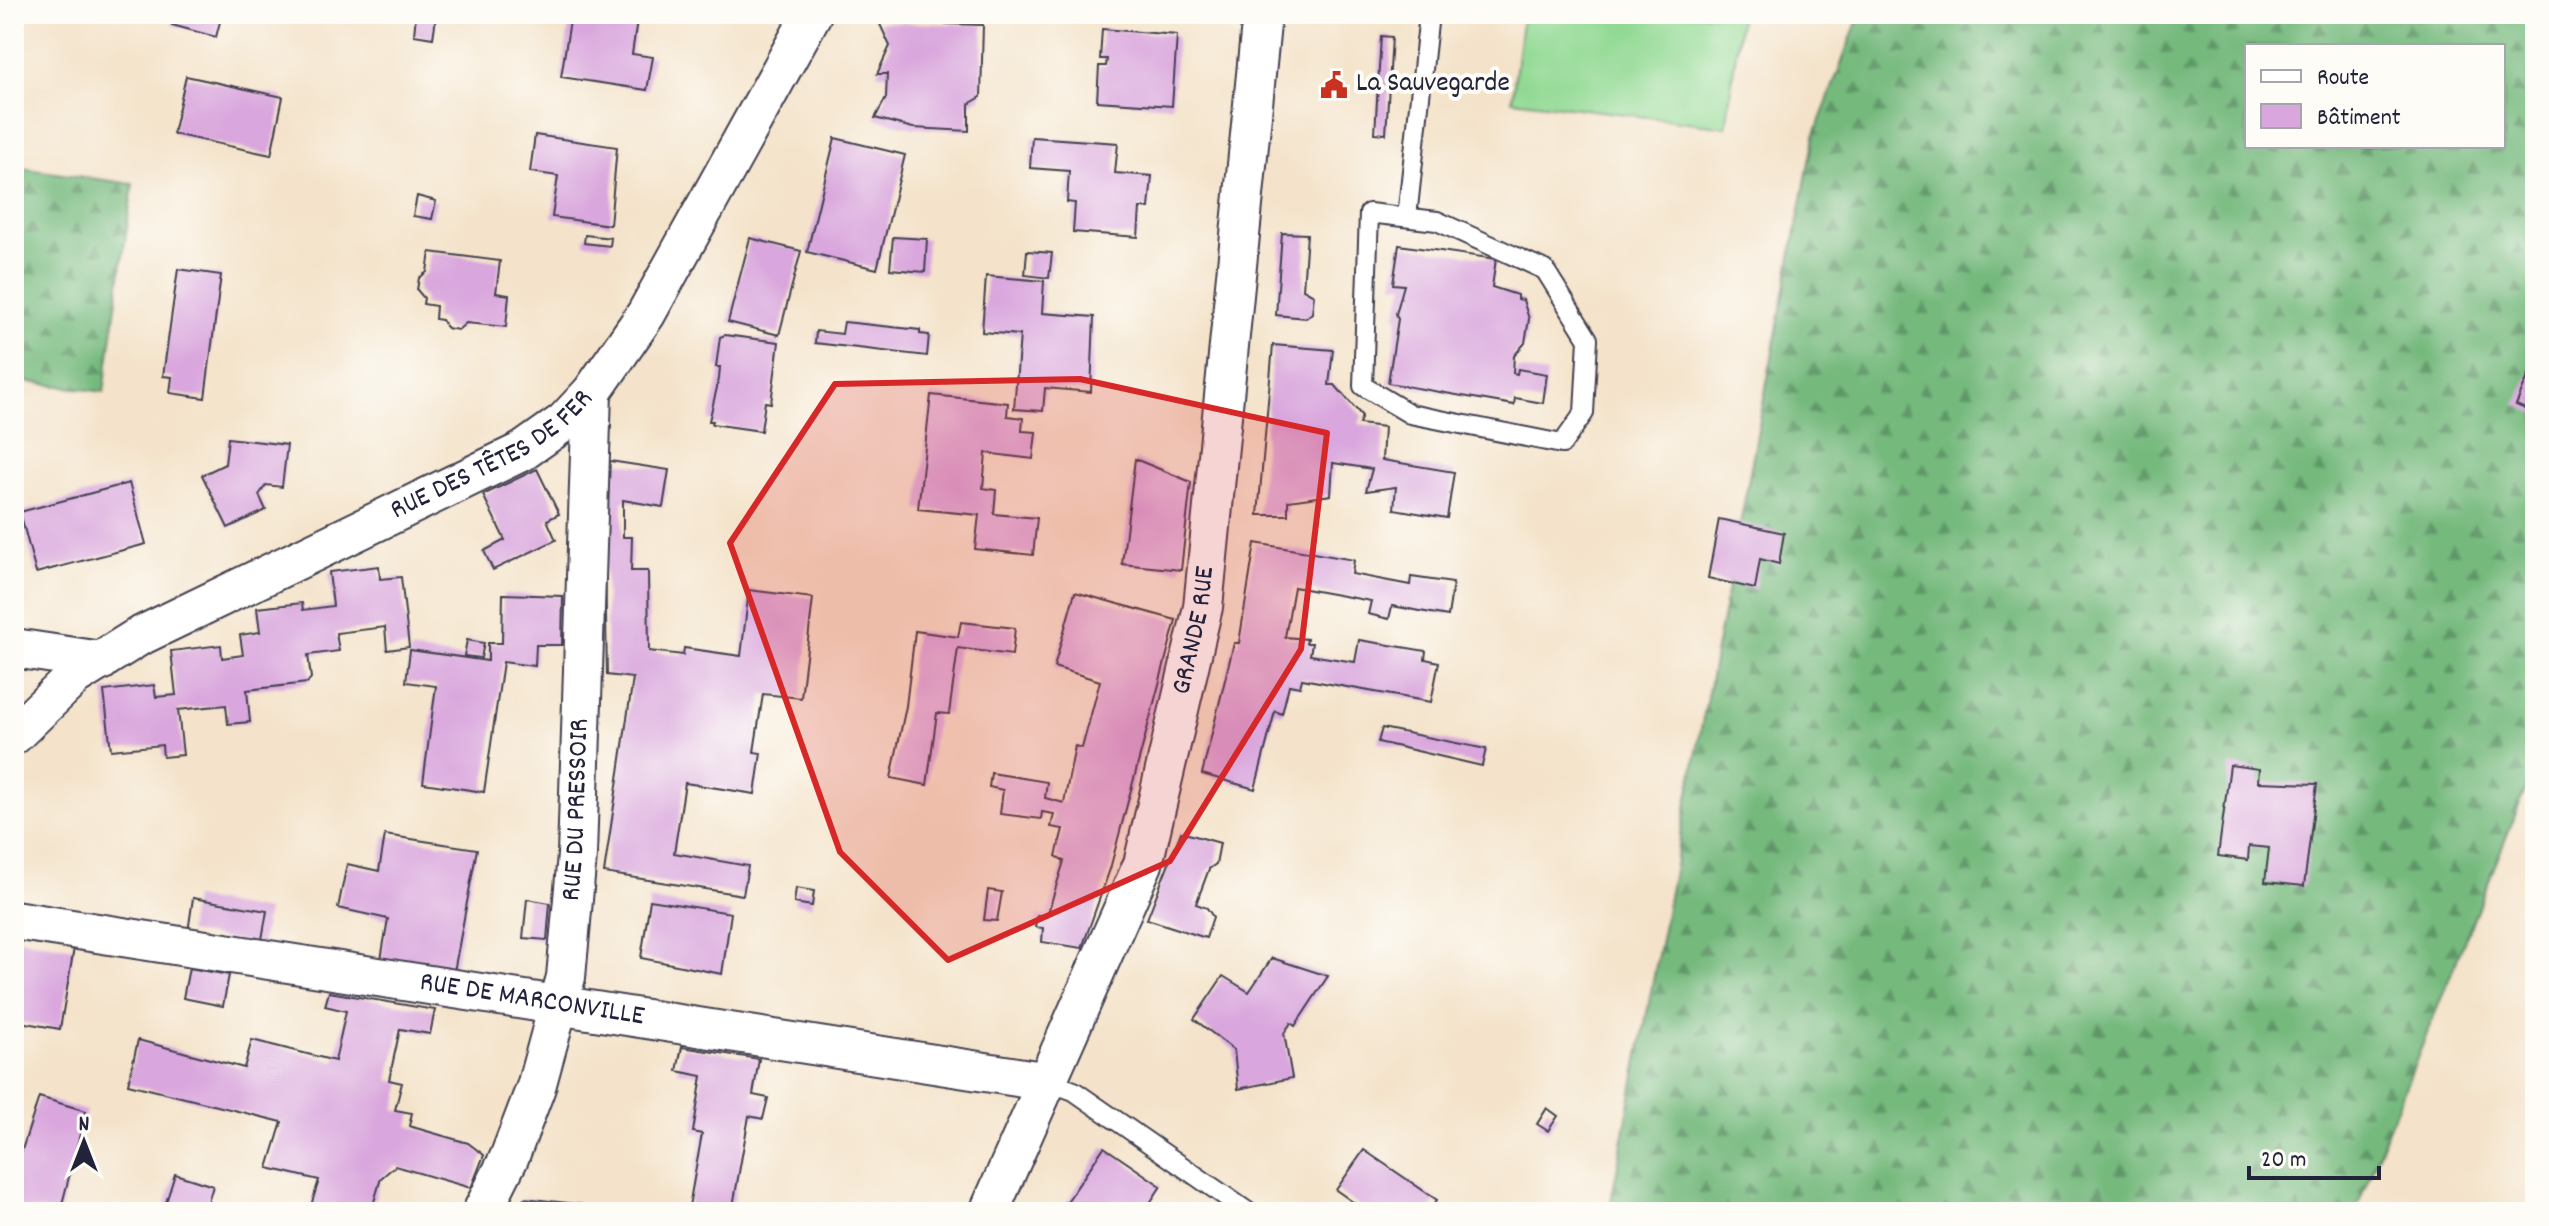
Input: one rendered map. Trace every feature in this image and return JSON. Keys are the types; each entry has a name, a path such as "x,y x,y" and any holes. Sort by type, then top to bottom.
{"street":[{"name":"RUE DES TÊTES DE FER","path":"14,735 74,677 183,614 523,451 564,422 592,392 646,314 812,14"},
{"name":"GRANDE RUE","path":"989,1212 1143,864 1203,607 1262,14"},
{"name":"RUE DU PRESSOIR","path":"482,1212 536,1087 566,977 577,855 592,392"},
{"path":"14,648 101,661"},
{"name":"RUE DE MARCONVILLE","path":"14,920 1049,1082"}],"lane":[{"path":"1407,217 1429,14"},
{"path":"1369,213 1407,217 1437,221 1545,270 1588,339 1584,413 1562,444 1410,414 1363,386 1369,213"},
{"path":"1049,1082 1074,1091 1248,1212"}],"highlighted area":[{"path":"1080,379 1327,433 1301,649 1170,861 948,960 840,852 730,543 835,384"}],"green space":[{"path":"1523,14 1741,14 1726,127 1512,100"},
{"path":"1860,14 2535,14 2535,766 2355,1212 1609,1212 1814,136"},
{"path":"14,167 133,184 104,392 14,380"}],"building":[{"path":"175,14 222,14 216,37 172,25"},
{"path":"571,14 638,14 632,54 653,57 647,90 561,77"},
{"path":"416,15 436,18 433,38 414,35"},
{"path":"879,22 983,25 981,97 969,104 969,131 913,128 875,118 886,98 887,74 877,74 890,46"},
{"path":"1102,29 1177,35 1172,106 1097,101 1099,66 1106,66 1107,59 1100,59"},
{"path":"1381,36 1392,37 1386,134 1375,133"},
{"path":"186,76 283,97 271,155 173,134"},
{"path":"535,135 617,147 610,225 552,217 558,176 530,172"},
{"path":"1032,137 1118,143 1115,173 1152,176 1149,208 1140,208 1138,237 1073,232 1075,203 1067,202 1069,171 1030,168"},
{"path":"835,138 905,155 877,269 807,252"},
{"path":"417,196 436,201 432,219 413,216"},
{"path":"1282,233 1307,234 1303,289 1314,295 1312,313 1306,318 1276,315"},
{"path":"585,235 611,238 610,246 584,243"},
{"path":"893,237 927,239 925,272 890,269"},
{"path":"750,238 801,251 779,335 728,322"},
{"path":"1399,245 1496,259 1492,287 1523,300 1529,319 1525,343 1514,356 1513,373 1517,374 1518,369 1547,374 1543,403 1515,398 1514,405 1388,383 1398,319 1396,314 1404,285 1393,284"},
{"path":"1027,251 1052,253 1049,278 1025,275"},
{"path":"430,252 500,261 496,293 509,295 506,327 466,323 458,330 447,328 442,320 435,319 436,306 423,304 424,298 417,290 419,278 427,272"},
{"path":"178,269 221,275 205,398 170,393 172,377 163,376"},
{"path":"986,276 1044,281 1042,313 1094,317 1091,392 1045,388 1043,411 1014,409 1020,335 982,332"},
{"path":"844,322 920,330 920,334 929,335 927,356 815,343 816,331 842,334"},
{"path":"725,335 779,342 771,403 765,402 761,431 709,421 719,379 720,367 716,367 720,337"},
{"path":"1273,345 1333,350 1329,385 1335,385 1362,416 1359,424 1384,427 1382,460 1454,472 1447,518 1394,509 1396,487 1366,491 1372,469 1333,463 1331,495 1288,501 1288,515 1258,515"},
{"path":"2535,360 2535,413 2516,405"},
{"path":"931,395 1008,403 1007,416 1023,418 1022,431 1036,432 1033,459 986,453 983,488 996,490 994,514 1037,518 1033,555 975,549 979,515 918,509"},
{"path":"228,438 287,445 282,487 266,485 259,495 266,510 228,528 202,475 225,464"},
{"path":"1135,459 1191,482 1181,570 1122,564"},
{"path":"610,461 669,470 663,507 623,500 623,537 632,537 631,571 648,571 649,651 683,655 684,648 741,656 749,590 813,598 801,698 763,694 754,752 761,753 755,794 685,783 674,853 748,866 743,895 604,873 633,678 607,675 604,497"},
{"path":"537,469 559,514 547,520 556,540 493,570 484,551 505,540 483,495"},
{"path":"129,483 146,544 36,573 20,512"},
{"path":"1719,519 1784,533 1779,564 1760,559 1755,589 1708,578"},
{"path":"1255,543 1354,560 1352,574 1410,585 1411,577 1453,583 1448,616 1392,606 1389,619 1368,614 1371,601 1294,587 1285,637 1307,639 1306,643 1312,643 1310,655 1355,662 1359,640 1426,651 1425,659 1439,662 1431,702 1302,679 1300,687 1289,685 1282,714 1275,711 1255,789 1202,774 1234,643 1239,643"},
{"path":"379,566 380,579 401,577 409,647 387,650 385,627 336,633 339,651 308,655 311,678 307,683 247,690 250,722 228,724 226,705 178,710 183,755 163,757 162,745 111,750 104,691 154,685 156,697 176,695 171,651 221,645 222,658 243,655 240,635 260,632 257,608 302,603 303,610 333,606 329,572"},
{"path":"1075,592 1176,620 1110,869 1082,948 1042,942 1043,928 1035,927 1037,915 1047,916 1064,861 1056,856 1063,829 1051,827 1054,814 1042,812 1041,819 1000,814 1003,790 989,787 991,773 1047,782 1045,798 1064,803 1075,746 1082,748 1100,681 1054,667"},
{"path":"503,594 563,596 562,645 536,645 535,666 503,662 484,792 423,783 436,686 406,682 410,650 488,661 488,643 502,643"},
{"path":"961,622 1015,628 1012,655 958,648 949,714 937,713 927,785 891,778 906,706 915,631 958,637"},
{"path":"467,640 484,643 481,658 464,656"},
{"path":"1382,728 1486,749 1482,766 1378,742"},
{"path":"2230,765 2259,769 2258,782 2317,784 2304,886 2265,882 2269,848 2249,846 2248,860 2218,856"},
{"path":"1181,832 1220,843 1216,864 1209,869 1196,904 1207,908 1213,917 1206,938 1147,919"},
{"path":"385,835 477,849 453,977 380,965 388,919 338,908 347,864 379,871"},
{"path":"796,888 814,891 812,906 794,903"},
{"path":"988,890 1002,892 997,921 984,920"},
{"path":"193,898 267,911 261,945 188,932"},
{"path":"527,899 550,903 547,940 523,938"},
{"path":"650,900 731,913 722,974 641,958"},
{"path":"14,938 74,948 60,1029 14,1021"},
{"path":"1272,958 1328,976 1295,1026 1291,1023 1284,1033 1292,1078 1238,1089 1234,1050 1194,1019 1223,976 1249,992"},
{"path":"189,968 229,975 223,1006 183,998"},
{"path":"329,992 435,1010 430,1034 400,1029 389,1080 402,1083 395,1110 412,1113 409,1126 468,1143 484,1155 471,1188 395,1166 381,1178 371,1212 309,1212 319,1180 268,1168 282,1122 128,1084 138,1040 244,1068 252,1040 335,1061 346,1011 325,1006"},
{"path":"682,1047 759,1059 753,1095 768,1098 763,1119 749,1116 732,1212 688,1212 702,1134 693,1132 702,1076 677,1071"},
{"path":"39,1097 86,1111 60,1212 14,1208 14,1175"},
{"path":"1547,1108 1558,1116 1548,1131 1537,1124"},
{"path":"1104,1147 1161,1186 1144,1212 1060,1212"},
{"path":"1364,1150 1437,1200 1428,1212 1367,1212 1336,1190"},
{"path":"175,1174 213,1186 205,1212 163,1212"},
{"path":"524,1198 584,1205 584,1212 515,1212"}],"place":[{"name":"La Sauvegarde","path":"1334,85"}]}
